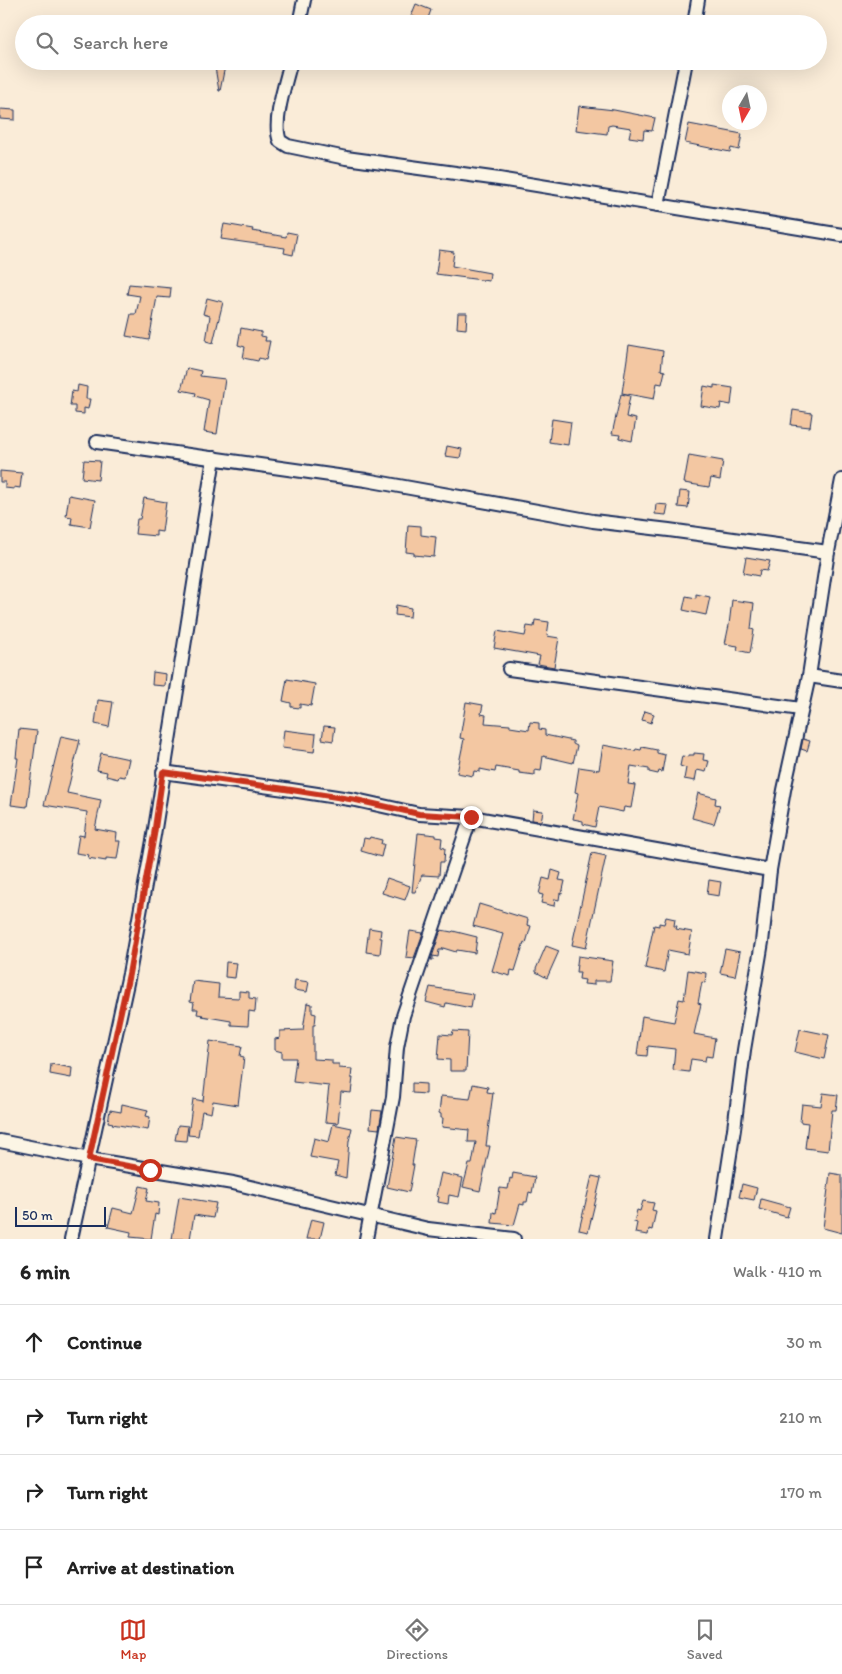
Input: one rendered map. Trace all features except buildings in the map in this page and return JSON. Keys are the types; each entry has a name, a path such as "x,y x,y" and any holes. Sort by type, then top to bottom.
{"street":[{"path":"301,15 304,0"},
{"path":"696,15 698,0"},
{"path":"288,70 278,121 279,139 283,144 303,150 346,158 499,179 842,235"},
{"path":"658,205 684,70"},
{"path":"97,442 366,480 593,521 828,552"},
{"path":"71,1239 129,974 154,835 214,458"},
{"path":"717,1239 726,1190 744,1050 762,942 770,870 784,790 809,676 828,552 840,503 842,480"},
{"path":"509,669 801,709"},
{"path":"809,676 842,681"},
{"path":"163,772 356,800 419,814 471,817 770,870"},
{"path":"366,1239 393,1097 397,1047 403,1016 471,817"},
{"path":"0,1141 89,1159 208,1178 428,1229 514,1239"}],"route":[{"path":"150,1170 89,1159 129,974 154,835 163,772 356,800 419,814 471,817"}]}
